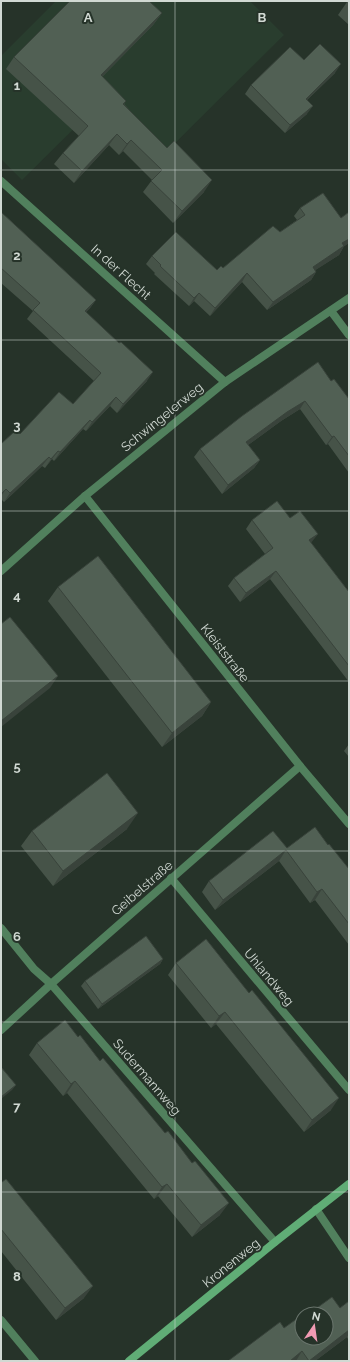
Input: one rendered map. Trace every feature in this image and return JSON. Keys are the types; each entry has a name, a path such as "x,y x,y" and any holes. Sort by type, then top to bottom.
{"street":[{"name":"In der Flecht","path":"1,181 225,382"},
{"name":"Schwingelerweg","path":"1,571 85,496 225,382 349,298"},
{"path":"331,311 349,335"},
{"name":"Kleiststraße","path":"85,496 300,766 349,824"},
{"name":"Geibelstraße","path":"1,1030 171,878 300,766"},
{"name":"Uhlandweg","path":"171,878 349,1090"},
{"name":"Sudermannweg","path":"1,928 34,970 51,984 275,1242"},
{"name":"Kronenweg","path":"129,1361 316,1209 349,1184"},
{"path":"316,1209 349,1258"},
{"path":"1,1320 35,1361"}],"shaded area":[{"path":"56,1 250,1 284,35 160,158 102,101 22,180 1,159 1,56"}],"building":[{"path":"70,1 149,1 162,13 101,75 126,101 123,104 167,148 174,141 212,180 182,211 151,181 162,170 131,140 127,144 117,134 82,171 63,153 88,126 14,57"},
{"path":"320,44 341,64 306,99 313,106 290,125 251,85 290,47 304,60"},
{"path":"323,193 341,218 349,212 349,239 342,243 344,246 313,267 316,272 273,302 247,273 215,308 199,293 194,298 160,266 161,265 152,256 176,232 217,270 221,266 223,268 273,226 280,232 305,215 300,208"},
{"path":"1,212 96,300 85,311 153,372 123,404 116,397 92,422 90,420 60,452 58,451 51,459 49,457 10,493 6,489 1,494 1,444 16,430 20,434 59,392 73,404 101,373 33,310 40,303 1,268"},
{"path":"318,362 331,381 334,379 349,399 349,456 334,436 332,437 305,401 287,412 246,442 260,460 228,485 200,449 242,416"},
{"path":"277,501 290,518 300,511 318,534 309,540 349,592 349,666 276,571 246,593 234,578 273,548 252,520"},
{"path":"98,556 211,702 172,733 58,587"},
{"path":"10,617 58,676 1,721 1,624"},
{"path":"107,773 138,813 63,871 32,831"},
{"path":"315,827 328,845 329,844 349,869 349,924 322,889 317,892 286,850 223,900 209,881 273,831 287,848"},
{"path":"146,936 163,959 102,1004 85,981"},
{"path":"206,939 249,993 252,990 339,1098 312,1120 225,1012 219,1016 176,963"},
{"path":"65,1020 78,1037 80,1035 100,1061 103,1058 165,1133 168,1131 192,1163 195,1161 229,1203 201,1225 167,1184 162,1187 75,1081 71,1084 37,1043"},
{"path":"1,1067 16,1085 1,1097"},
{"path":"6,1179 93,1286 65,1308 1,1229 1,1182"},
{"path":"332,1297 340,1308 349,1301 349,1330 334,1342 334,1306 320,1306"},
{"path":"294,1321 294,1346 328,1346 309,1361 302,1351 290,1361 228,1361 280,1322 284,1328"}]}
